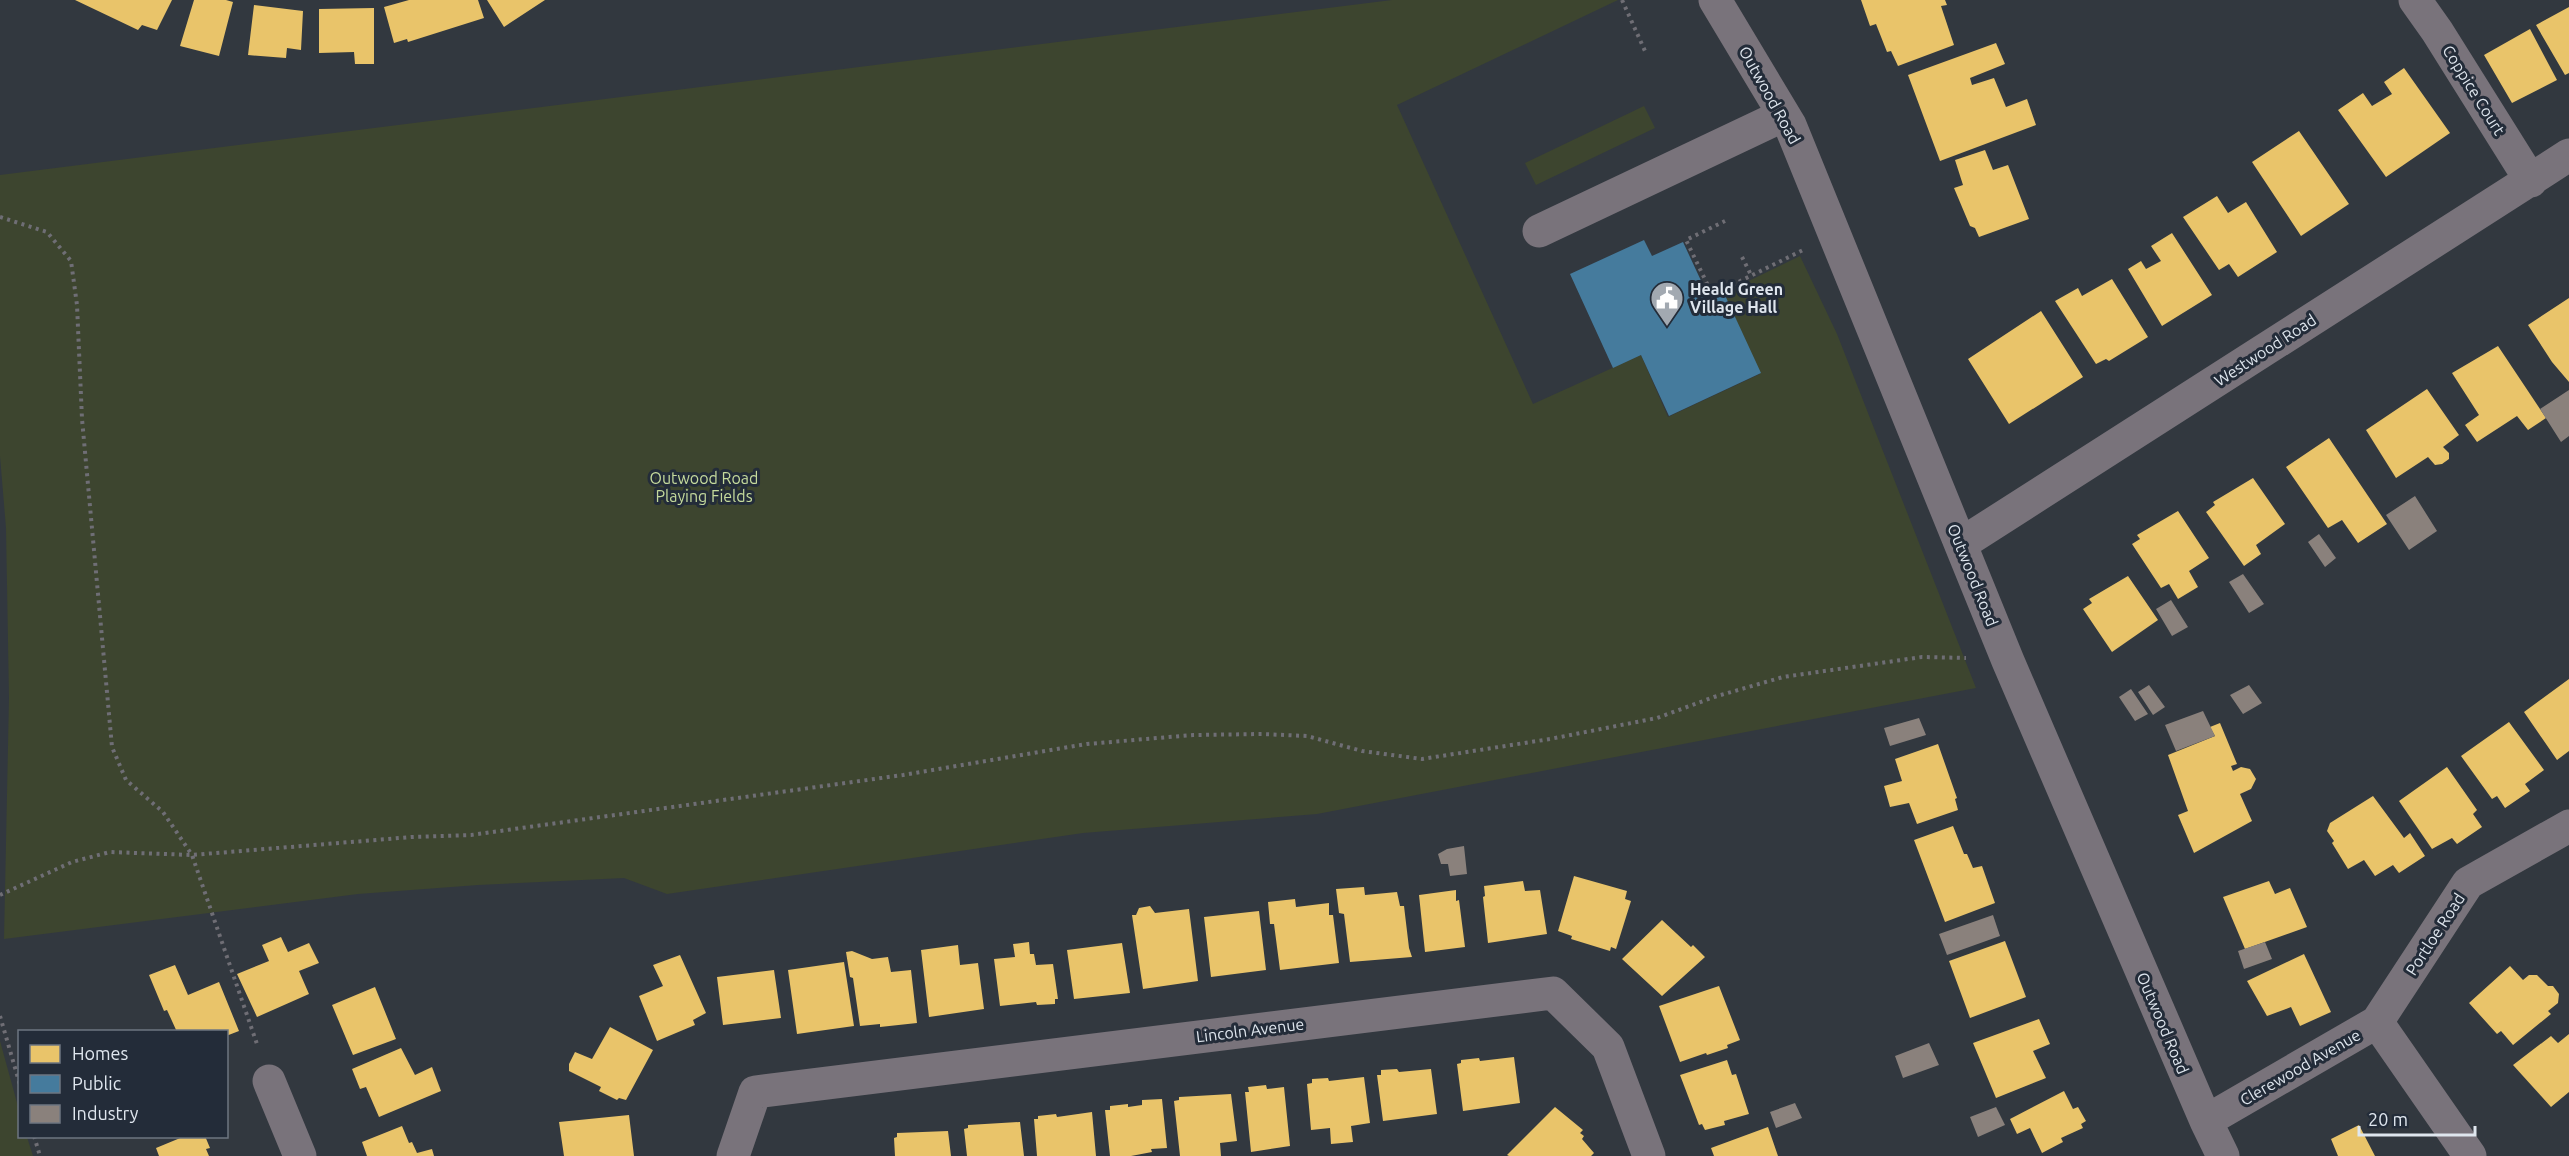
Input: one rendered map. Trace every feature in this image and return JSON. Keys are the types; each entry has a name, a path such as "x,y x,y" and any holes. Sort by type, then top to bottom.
{"street":[{"name":"Outwood Road","path":"1715,0 1784,116 2007,661 2223,1156"},
{"name":"Coppice Court","path":"2415,0 2531,181"},
{"path":"1539,231 1784,116"},
{"name":"Westwood Road","path":"1961,544 2569,155"},
{"name":"Portloe Road","path":"2377,1022 2468,883 2569,826"},
{"name":"Lincoln Avenue","path":"733,1156 755,1092 1553,993 1608,1047 1649,1156"},
{"name":"Clerewood Avenue","path":"2206,1121 2377,1022 2470,1156"},
{"path":"269,1081 300,1156"}],"path":[{"path":"1622,0 1646,51"},
{"path":"0,217 47,232 71,261 77,305 82,419 112,747 126,780 163,812 192,855 269,1081"},
{"path":"1725,221 1686,240 1713,297 1751,275 1834,234"},
{"path":"1742,257 1751,275"},
{"path":"0,895 72,862 110,852 192,855 412,837 471,835 903,775 1087,744 1193,735 1307,736 1362,752 1422,759 1550,739 1657,718 1714,697 1773,680 1818,671 1922,657 2007,661"},
{"path":"0,1016 18,1078"},
{"path":"34,1138 40,1156"}],"green space":[{"name":"Outwood Road Playing Fields","path":"1392,0 1618,0 1397,105 1533,404 1641,355 1668,417 1760,374 1724,293 1800,256 1837,334 1976,688 1317,814 1083,833 667,894 624,878 478,885 358,894 4,939 9,698 6,528 0,456 0,175"},
{"path":"1644,106 1655,128 1536,185 1525,163"},
{"path":"0,1041 18,1106 18,1138 27,1138 33,1156 0,1156"}],"building: Homes":[{"path":"75,0 172,0 157,30 142,25 138,30"},
{"path":"194,0 233,2 219,56 180,46"},
{"path":"409,0 478,0 484,18 408,42 407,39 394,43 384,7"},
{"path":"487,0 545,0 504,27"},
{"path":"1861,0 1945,0 1947,5 1941,6 1954,45 1898,66 1891,51 1887,52 1876,24 1870,26"},
{"path":"254,5 303,11 301,50 287,48 286,58 248,55"},
{"path":"2569,7 2569,73 2565,75 2536,25"},
{"path":"374,8 374,64 355,64 354,52 319,53 319,9"},
{"path":"2530,29 2557,80 2512,103 2484,55"},
{"path":"1996,43 2005,64 1970,78 1972,85 1994,78 2006,107 2027,99 2036,125 1940,161 1908,75"},
{"path":"2404,68 2450,133 2386,177 2338,110 2363,93 2372,106 2392,94 2384,82"},
{"path":"2299,131 2349,204 2301,236 2252,162"},
{"path":"1985,150 1993,170 2008,165 2029,219 1979,237 1975,228 1970,226 1954,188 1963,185 1955,160"},
{"path":"2217,196 2228,213 2246,202 2277,252 2238,277 2229,264 2219,270 2183,217"},
{"path":"2172,233 2212,295 2162,326 2128,269 2141,261 2146,269 2161,261 2151,246"},
{"path":"2112,279 2148,337 2109,361 2106,359 2096,364 2055,301 2078,288 2082,296"},
{"path":"2569,298 2569,382 2552,362 2528,325"},
{"path":"2041,311 2083,377 2009,424 1968,359"},
{"path":"2498,346 2546,418 2528,430 2517,416 2477,442 2465,425 2479,415 2452,373"},
{"path":"2427,389 2459,435 2443,447 2449,453 2449,459 2442,464 2435,465 2428,457 2396,478 2366,430"},
{"path":"2329,438 2387,524 2358,543 2342,520 2328,528 2286,467"},
{"path":"2253,478 2285,524 2256,545 2261,554 2244,566 2206,512 2215,505 2213,502"},
{"path":"2178,511 2209,558 2189,571 2198,587 2178,599 2169,584 2161,588 2132,544 2140,539 2137,535"},
{"path":"2128,576 2158,620 2112,652 2083,609 2092,603 2089,599"},
{"path":"2569,679 2569,751 2557,760 2524,712"},
{"path":"2509,722 2544,770 2525,784 2530,791 2505,808 2497,796 2492,799 2461,756"},
{"path":"2220,723 2237,764 2231,766 2233,771 2241,767 2250,769 2256,779 2251,789 2240,794 2252,821 2194,853 2178,815 2188,811 2168,755 2215,736 2210,727"},
{"path":"1938,744 1957,798 1955,799 1958,810 1917,824 1909,803 1890,807 1884,786 1902,781 1895,759"},
{"path":"2447,767 2477,810 2473,814 2482,827 2457,844 2452,838 2432,849 2399,801"},
{"path":"2373,796 2404,838 2410,833 2425,856 2399,873 2393,865 2375,876 2364,860 2348,869 2327,831 2330,823"},
{"path":"1953,826 1964,854 1967,854 1973,868 1982,866 1995,903 1945,922 1914,840"},
{"path":"1574,876 1627,891 1625,899 1631,901 1616,949 1611,947 1610,951 1571,939 1572,936 1558,931"},
{"path":"1523,881 1525,891 1540,890 1547,934 1488,943 1484,886"},
{"path":"2269,881 2275,894 2290,888 2307,927 2245,949 2223,897"},
{"path":"1364,887 1365,895 1397,892 1400,906 1404,906 1412,957 1350,962 1344,914 1339,913 1336,889"},
{"path":"1456,890 1465,947 1425,952 1419,895"},
{"path":"1295,899 1296,907 1329,903 1329,915 1333,915 1339,963 1280,970 1274,924 1270,924 1268,902"},
{"path":"1150,906 1155,913 1189,909 1198,981 1143,989 1132,915 1136,915 1139,908"},
{"path":"1259,911 1266,970 1211,977 1204,917"},
{"path":"1662,920 1705,957 1662,996 1622,959"},
{"path":"281,937 288,952 309,943 319,963 299,971 309,994 257,1017 237,974 269,961 262,945"},
{"path":"2005,941 2026,997 1970,1018 1949,961"},
{"path":"1029,942 1030,954 1034,954 1036,965 1053,964 1058,999 1055,999 1055,1004 1037,1005 1036,1002 1000,1006 994,959 1015,957 1013,944"},
{"path":"1122,943 1130,993 1074,999 1067,950"},
{"path":"958,945 960,965 978,963 984,1009 929,1017 921,950"},
{"path":"852,951 872,959 888,957 891,972 911,970 917,1023 880,1027 880,1024 860,1026 853,978 850,977 846,952"},
{"path":"2304,954 2331,1012 2300,1026 2291,1007 2267,1016 2247,981"},
{"path":"680,955 706,1013 693,1020 695,1025 657,1041 639,996 663,986 653,965"},
{"path":"844,962 854,1026 797,1034 788,970"},
{"path":"175,965 188,995 219,982 239,1031 228,1035 228,1030 176,1030 167,1010 164,1011 149,975"},
{"path":"2510,966 2523,980 2529,975 2537,975 2548,986 2553,986 2559,994 2558,1003 2548,1011 2551,1014 2513,1045 2501,1031 2497,1034 2469,1003"},
{"path":"774,970 781,1018 723,1025 717,977"},
{"path":"1719,986 1740,1040 1727,1045 1728,1048 1680,1062 1659,1006"},
{"path":"375,987 396,1039 353,1055 332,1005"},
{"path":"2039,1019 2050,1044 2033,1051 2046,1078 1996,1098 1973,1043"},
{"path":"610,1027 653,1050 626,1100 619,1098 617,1100 599,1091 601,1087 569,1071 569,1064 575,1052 592,1059"},
{"path":"2569,1034 2569,1092 2551,1107 2513,1065 2551,1036 2558,1043"},
{"path":"401,1048 415,1075 432,1067 441,1091 379,1117 366,1087 360,1089 352,1069"},
{"path":"1514,1057 1520,1103 1463,1111 1457,1064 1461,1063 1461,1060 1479,1058 1480,1061"},
{"path":"1727,1060 1732,1075 1736,1074 1749,1114 1724,1121 1725,1125 1705,1130 1702,1124 1699,1125 1680,1075"},
{"path":"1397,1069 1399,1072 1431,1069 1437,1114 1383,1121 1377,1075 1381,1075 1381,1070"},
{"path":"1364,1077 1370,1123 1351,1126 1353,1142 1331,1144 1330,1128 1311,1130 1307,1084 1312,1083 1312,1079 1328,1078 1329,1081"},
{"path":"1266,1085 1267,1089 1284,1087 1290,1146 1251,1152 1245,1092 1249,1092 1248,1087"},
{"path":"2064,1091 2073,1109 2078,1107 2086,1121 2081,1124 2083,1128 2061,1138 2063,1142 2042,1153 2030,1128 2017,1134 2010,1119"},
{"path":"1231,1094 1237,1141 1220,1143 1221,1156 1180,1156 1174,1101 1179,1100 1179,1097"},
{"path":"1162,1099 1167,1148 1151,1149 1152,1152 1131,1156 1110,1156 1105,1110 1110,1110 1110,1106 1128,1104 1128,1107 1142,1105 1142,1100"},
{"path":"1555,1107 1583,1130 1580,1133 1584,1136 1582,1139 1594,1153 1591,1156 1507,1155"},
{"path":"1092,1112 1096,1156 1037,1156 1034,1119 1038,1119 1038,1116 1056,1114 1057,1117"},
{"path":"629,1115 634,1156 564,1156 559,1122"},
{"path":"1020,1122 1024,1156 967,1156 964,1129 968,1128 968,1125"},
{"path":"2359,1125 2375,1156 2338,1156 2331,1139"},
{"path":"402,1126 409,1143 412,1142 417,1153 432,1149 434,1156 367,1156 362,1142"},
{"path":"1768,1127 1778,1156 1714,1156 1711,1148"},
{"path":"948,1131 951,1156 895,1156 894,1138 897,1137 897,1133"},
{"path":"180,1138 206,1138 210,1148 206,1149 209,1156 159,1156 156,1148"}],"building: Public":[{"name":"Heald Green Village Hall","path":"1644,240 1652,256 1683,242 1710,300 1724,293 1761,373 1669,416 1641,355 1613,368 1570,274"}],"building: Industry":[{"path":"2569,390 2569,436 2561,442 2540,409"},
{"path":"2415,496 2437,531 2409,550 2386,515"},
{"path":"2319,534 2336,558 2325,567 2308,542"},
{"path":"2243,574 2264,604 2249,613 2229,582"},
{"path":"2171,600 2188,627 2172,636 2156,609"},
{"path":"2149,685 2165,707 2153,715 2138,692"},
{"path":"2249,685 2262,703 2243,714 2230,695"},
{"path":"2131,689 2148,714 2135,721 2119,697"},
{"path":"2203,711 2215,736 2176,751 2165,725"},
{"path":"1919,718 1926,735 1890,746 1884,728"},
{"path":"1464,846 1467,874 1450,876 1448,864 1441,864 1438,854 1447,849"},
{"path":"1993,915 2000,936 1947,955 1939,934"},
{"path":"2265,942 2272,959 2244,969 2238,951"},
{"path":"1929,1043 1939,1065 1903,1078 1895,1056"},
{"path":"1795,1103 1802,1118 1776,1128 1770,1112"},
{"path":"1996,1107 2005,1125 1978,1137 1970,1117"}],"place":[{"name":"Heald Green Village Hall","path":"1667,327"}]}
